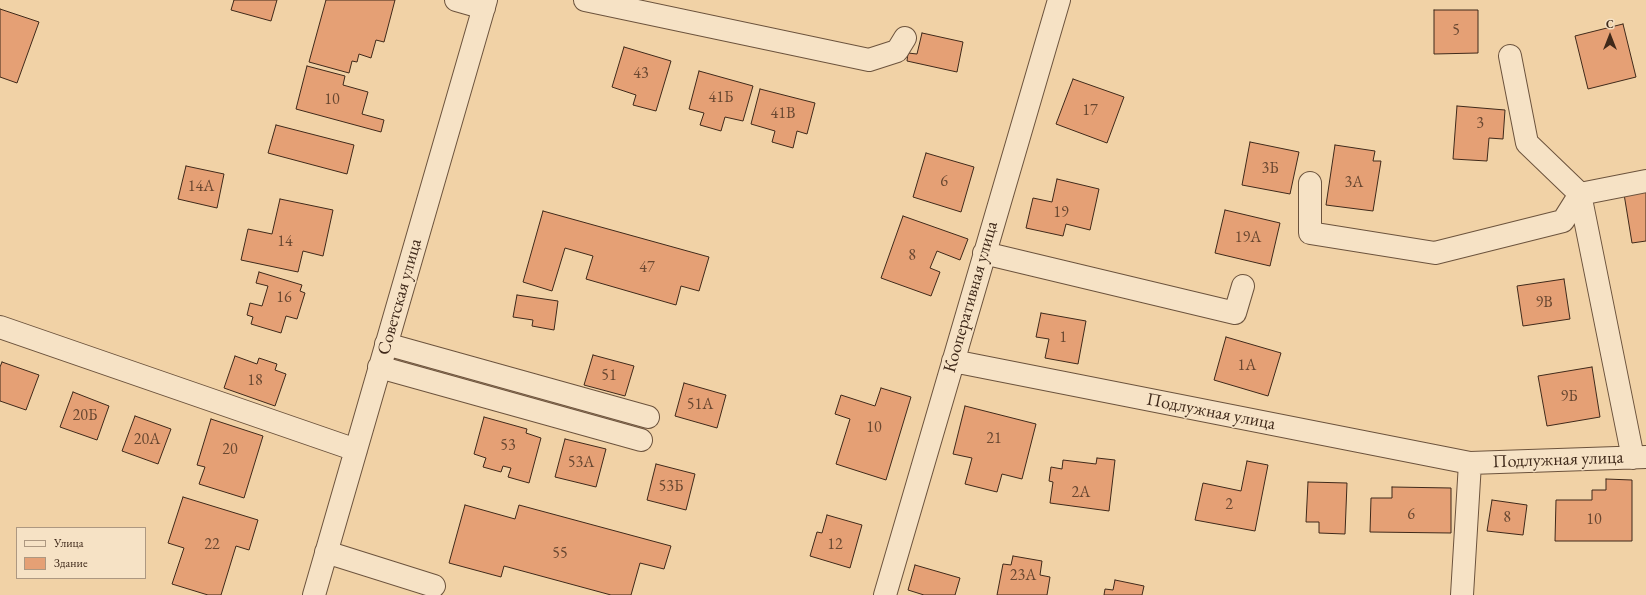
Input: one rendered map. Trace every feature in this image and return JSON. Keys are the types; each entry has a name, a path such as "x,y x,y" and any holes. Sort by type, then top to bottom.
{"street":[{"path":"456,0 485,4"},
{"path":"586,0 869,60 897,51 905,38"},
{"name":"Кооперативная улица","path":"885,595 1059,0"},
{"name":"Советская улица","path":"314,595 485,4"},
{"path":"1510,56 1527,143 1580,194 1640,457"},
{"path":"1310,183 1310,233 1435,253 1563,221 1580,194 1646,181"},
{"path":"984,253 1235,313 1243,286"},
{"path":"0,327 356,450"},
{"path":"386,344 648,417"},
{"name":"Подлужная улица","path":"953,361 1470,463 1640,457"},
{"path":"379,367 641,440"},
{"name":"Подлужная улица","path":"1462,595 1470,463"},
{"path":"326,552 434,586"}],"building":[{"path":"234,0 277,0 271,21 231,10"},
{"path":"326,0 395,0 384,42 376,40 371,58 359,54 357,62 352,61 349,73 309,62"},
{"path":"0,9 39,22 17,83 0,77"},
{"path":"1434,10 1478,10 1478,53 1434,54"},
{"path":"1623,24 1636,77 1588,89 1575,36"},
{"path":"922,33 963,42 957,72 907,61 908,53 917,54"},
{"path":"624,47 671,61 656,111 633,105 636,95 612,87"},
{"path":"307,66 345,76 343,85 368,92 362,114 384,120 381,132 296,109"},
{"path":"699,71 753,86 743,121 725,117 721,131 700,125 704,113 689,109"},
{"path":"1073,79 1124,97 1107,143 1056,124"},
{"path":"760,89 815,103 807,134 797,131 793,148 772,142 775,131 751,124"},
{"path":"1457,106 1505,110 1503,139 1489,138 1487,161 1453,159"},
{"path":"276,125 354,145 347,174 268,153"},
{"path":"1250,142 1299,152 1290,194 1242,185"},
{"path":"1335,145 1375,151 1373,161 1381,161 1373,211 1326,205"},
{"path":"926,153 974,167 961,212 913,197"},
{"path":"186,166 224,174 217,208 178,199"},
{"path":"1057,179 1099,189 1090,230 1066,224 1063,236 1026,228 1033,198 1052,202"},
{"path":"1646,191 1646,241 1632,243 1624,194"},
{"path":"280,199 333,210 323,256 303,251 298,272 241,260 248,229 272,234"},
{"path":"1225,210 1280,223 1270,266 1215,253"},
{"path":"543,211 709,257 699,291 681,286 676,305 586,279 593,256 565,248 552,291 523,282"},
{"path":"903,216 968,239 960,260 937,251 930,268 940,272 931,296 881,278"},
{"path":"259,272 302,285 300,291 305,293 297,319 286,316 281,333 251,324 253,317 247,315 250,303 262,306 268,286 256,283"},
{"path":"1564,279 1570,319 1523,326 1517,286"},
{"path":"517,295 558,301 554,330 532,326 533,320 513,317"},
{"path":"1041,313 1086,321 1078,364 1045,358 1049,339 1036,337"},
{"path":"1226,337 1281,353 1268,396 1214,380"},
{"path":"593,355 634,366 625,396 584,385"},
{"path":"235,356 257,364 259,358 277,364 275,370 286,374 275,406 224,388"},
{"path":"2,362 39,375 26,410 0,401 0,367"},
{"path":"1592,367 1600,417 1547,426 1538,376"},
{"path":"684,383 726,395 717,428 675,416"},
{"path":"881,388 911,397 886,480 836,464 850,419 835,414 841,395 875,406"},
{"path":"73,392 109,406 97,440 60,427"},
{"path":"965,406 1036,424 1022,479 1002,474 997,492 965,484 972,458 953,454"},
{"path":"135,416 171,429 158,464 122,451"},
{"path":"484,417 527,429 526,433 541,438 529,483 508,477 511,468 503,466 501,472 483,467 486,458 474,454"},
{"path":"211,419 263,436 244,498 199,484 205,467 197,465"},
{"path":"565,439 606,449 596,487 555,477"},
{"path":"1097,458 1115,460 1109,511 1050,503 1053,482 1049,481 1051,467 1062,469 1063,460 1096,464"},
{"path":"1247,461 1268,465 1255,531 1195,520 1203,483 1241,491"},
{"path":"656,464 695,474 686,510 647,500"},
{"path":"1606,479 1632,480 1632,541 1555,541 1556,500 1592,500 1592,490 1606,490"},
{"path":"1308,482 1347,483 1345,534 1319,533 1319,522 1306,522"},
{"path":"1392,487 1451,488 1451,533 1370,532 1371,498 1392,498"},
{"path":"183,497 258,520 249,550 236,546 221,595 208,595 172,584 184,548 168,543"},
{"path":"1492,500 1527,505 1523,535 1487,531"},
{"path":"465,505 515,519 519,505 671,546 664,569 640,563 631,595 611,595 504,566 501,577 449,563"},
{"path":"827,515 862,525 850,568 810,556 817,532 822,533"},
{"path":"1013,556 1042,561 1040,575 1050,577 1047,595 997,595 1003,564 1011,565"},
{"path":"915,565 960,578 955,595 924,595 908,590"},
{"path":"1115,580 1144,586 1142,595 1104,595 1105,589 1113,590"}]}
